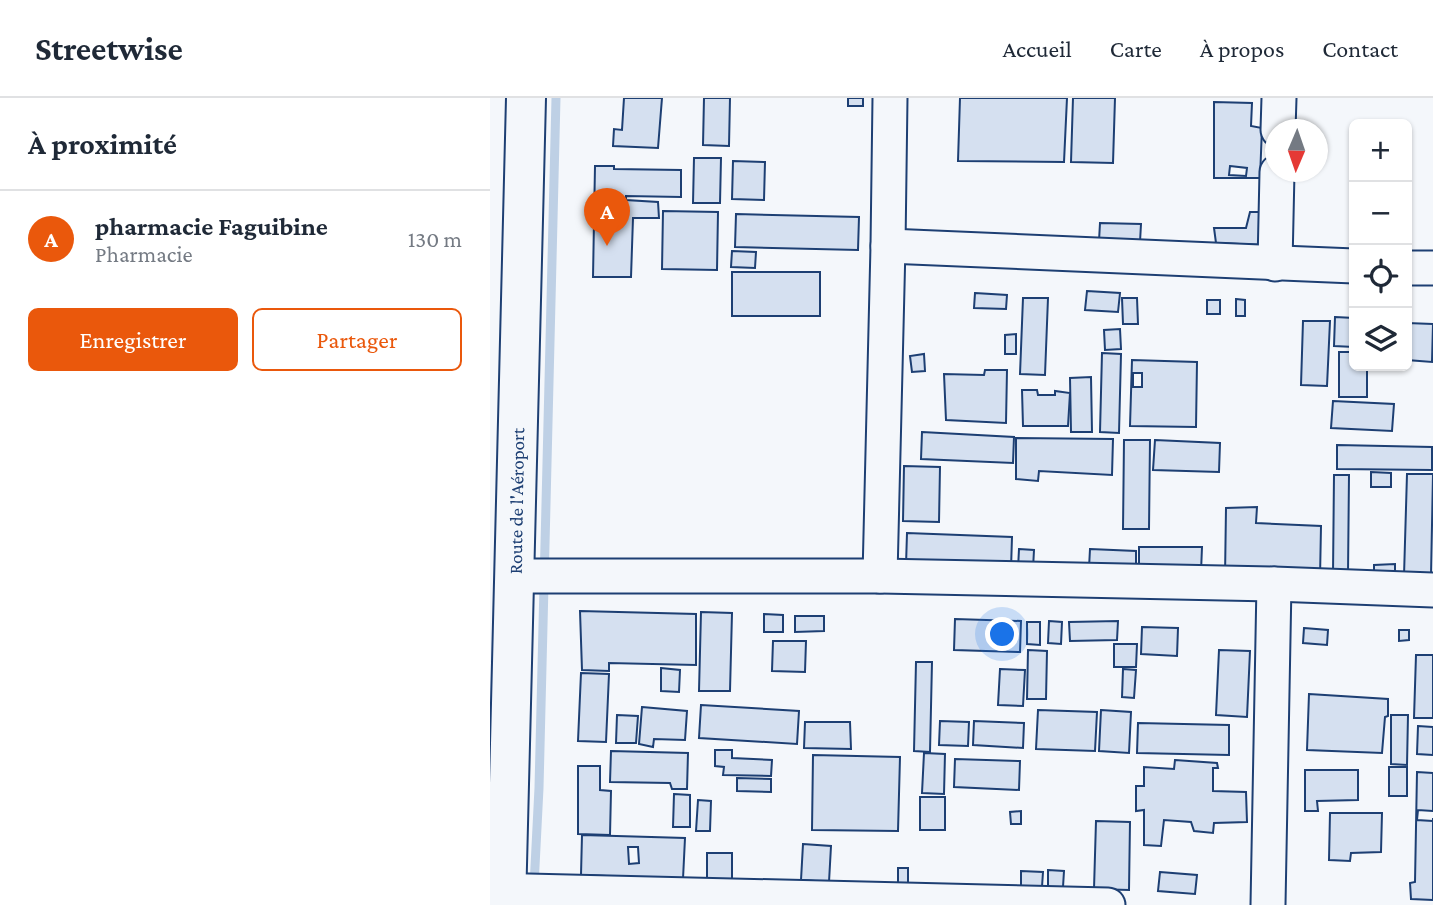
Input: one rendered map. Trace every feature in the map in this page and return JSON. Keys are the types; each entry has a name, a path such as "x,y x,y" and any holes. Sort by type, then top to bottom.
{"highway":[{"name":"Route de l'Aéroport","path":"501,895 514,576 526,98"}],"street":[{"path":"880,576 890,98"},
{"path":"1278,119 1279,98"},
{"path":"1275,264 1277,182"},
{"path":"888,246 1349,266"},
{"path":"1412,268 1433,268"},
{"path":"514,576 880,576 1433,590"},
{"path":"1268,905 1273,584"},
{"path":"501,895 551,898 1108,905"}],"building":[{"path":"624,98 662,98 658,148 613,146 614,129 622,130"},
{"path":"704,98 730,98 729,146 703,145"},
{"path":"848,98 863,98 863,106 848,106"},
{"path":"960,98 1067,98 1064,162 958,161"},
{"path":"1073,98 1115,98 1113,163 1071,162"},
{"path":"1214,102 1252,103 1251,126 1262,128 1260,178 1214,178","holes":["1230,166 1247,168 1246,176 1229,175"]},
{"path":"694,158 721,158 720,203 693,203"},
{"path":"733,161 765,162 764,200 732,199"},
{"path":"595,166 614,166 614,169 681,170 681,197 626,196 626,200 658,202 659,218 633,218 631,277 593,277"},
{"path":"663,211 718,212 717,270 662,269"},
{"path":"1250,212 1265,212 1263,245 1216,243 1214,228 1246,228"},
{"path":"736,214 859,217 858,250 735,247"},
{"path":"1100,223 1141,224 1140,242 1099,241"},
{"path":"732,251 756,252 755,268 731,267"},
{"path":"732,272 820,272 820,316 732,316"},
{"path":"1087,291 1120,293 1118,312 1085,310"},
{"path":"975,293 1007,295 1006,309 974,308"},
{"path":"1023,298 1048,298 1045,375 1020,374"},
{"path":"1122,298 1137,298 1138,324 1123,324"},
{"path":"1236,299 1245,300 1245,316 1236,316"},
{"path":"1207,300 1220,300 1220,314 1207,314"},
{"path":"1335,317 1349,318 1349,347 1334,346"},
{"path":"1303,321 1330,321 1327,386 1301,385"},
{"path":"1412,323 1433,324 1432,362 1412,360"},
{"path":"1120,329 1121,349 1105,350 1104,330"},
{"path":"1016,334 1016,354 1005,354 1005,335"},
{"path":"1339,352 1349,352 1349,371 1367,371 1367,397 1339,397"},
{"path":"1102,353 1121,354 1119,433 1100,432"},
{"path":"924,354 925,371 912,372 910,356"},
{"path":"1132,360 1197,362 1196,427 1130,426","holes":["1133,373 1142,373 1142,387 1133,387"]},
{"path":"985,370 1007,370 1006,423 946,420 944,374 984,375"},
{"path":"1091,377 1092,432 1071,432 1070,378"},
{"path":"1022,390 1037,390 1038,395 1055,395 1055,391 1070,393 1068,426 1023,426"},
{"path":"1333,401 1394,404 1392,431 1331,428"},
{"path":"922,432 1014,437 1013,463 921,459"},
{"path":"1016,438 1113,439 1112,475 1039,471 1038,481 1016,479"},
{"path":"1124,440 1150,440 1149,529 1123,529"},
{"path":"1155,440 1220,443 1219,472 1153,470"},
{"path":"1337,445 1432,447 1432,470 1337,469"},
{"path":"904,466 940,467 939,522 903,521"},
{"path":"1371,472 1391,473 1391,487 1371,487"},
{"path":"1407,474 1433,474 1431,576 1404,576"},
{"path":"1334,475 1349,475 1348,574 1333,574"},
{"path":"1257,507 1256,523 1321,526 1320,578 1225,577 1226,508"},
{"path":"907,533 1012,537 1011,569 906,565"},
{"path":"1139,547 1202,547 1201,572 1139,571"},
{"path":"1019,549 1034,550 1033,569 1018,569"},
{"path":"1090,549 1136,551 1136,570 1089,568"},
{"path":"1395,564 1395,576 1374,576 1374,565"},
{"path":"580,611 696,614 696,665 609,663 609,671 582,670"},
{"path":"701,612 732,613 730,691 699,691"},
{"path":"764,614 783,615 783,632 764,632"},
{"path":"795,616 824,616 824,631 795,632"},
{"path":"955,619 1021,621 1020,652 954,650"},
{"path":"1049,621 1062,622 1061,644 1048,643"},
{"path":"1118,621 1117,640 1070,641 1069,622"},
{"path":"1027,622 1040,622 1040,645 1027,644"},
{"path":"1142,627 1178,628 1177,656 1141,654"},
{"path":"1304,628 1328,630 1327,645 1303,643"},
{"path":"1399,630 1409,630 1409,640 1399,641"},
{"path":"773,641 806,641 805,672 772,671"},
{"path":"1114,644 1137,644 1136,667 1114,667"},
{"path":"1028,650 1047,651 1046,699 1027,699"},
{"path":"1219,650 1250,651 1247,717 1216,715"},
{"path":"1416,655 1433,655 1433,718 1414,718"},
{"path":"916,662 932,662 930,752 914,751"},
{"path":"661,668 680,670 679,692 661,691"},
{"path":"1000,669 1025,670 1023,706 998,705"},
{"path":"1123,669 1136,670 1134,698 1122,697"},
{"path":"581,673 609,674 606,742 578,741"},
{"path":"1309,694 1388,699 1382,753 1307,750"},
{"path":"701,705 799,711 797,744 699,738"},
{"path":"642,707 687,711 685,740 654,739 653,747 639,744"},
{"path":"1038,710 1097,712 1095,751 1036,749"},
{"path":"1101,710 1131,712 1129,753 1099,751"},
{"path":"617,715 638,716 636,743 616,743"},
{"path":"1391,715 1408,715 1407,765 1391,764"},
{"path":"940,721 969,722 968,746 939,745"},
{"path":"974,721 1024,723 1023,748 973,745"},
{"path":"805,722 850,722 851,749 804,748"},
{"path":"1138,723 1229,725 1229,755 1137,753"},
{"path":"1418,726 1433,727 1433,755 1417,754"},
{"path":"715,750 732,750 732,758 772,760 771,776 723,775 724,767 715,766"},
{"path":"611,751 688,753 687,789 672,789 670,783 610,782"},
{"path":"924,753 945,754 944,794 922,793"},
{"path":"813,755 900,757 898,831 812,830"},
{"path":"955,759 1020,761 1019,790 954,787"},
{"path":"1175,760 1217,763 1218,768 1213,768 1213,791 1246,792 1247,822 1214,823 1213,833 1194,831 1191,822 1164,820 1161,846 1144,845 1144,810 1136,811 1136,786 1144,786 1144,767 1174,769"},
{"path":"578,766 600,766 600,790 611,791 610,835 578,834"},
{"path":"1389,767 1407,767 1407,796 1389,796"},
{"path":"1305,770 1358,770 1358,800 1317,801 1318,811 1305,811"},
{"path":"1417,772 1433,773 1433,811 1418,810 1417,820 1433,821 1433,900 1411,899 1410,883 1415,882"},
{"path":"737,778 771,779 771,792 737,791"},
{"path":"674,794 690,795 690,827 673,827"},
{"path":"920,797 945,797 945,830 920,830"},
{"path":"698,800 711,801 710,831 696,831"},
{"path":"1021,811 1021,824 1011,824 1010,812"},
{"path":"1330,813 1382,813 1381,852 1351,853 1350,861 1329,860"},
{"path":"1096,821 1130,822 1129,890 1094,889"},
{"path":"582,835 685,838 683,879 581,875","holes":["628,847 638,847 639,863 629,864"]},
{"path":"803,844 831,846 829,882 801,880"},
{"path":"707,853 732,853 732,880 707,879"},
{"path":"898,868 908,868 908,884 898,884"},
{"path":"1048,870 1064,871 1063,887 1048,887"},
{"path":"1021,871 1043,872 1042,887 1021,886"},
{"path":"1160,872 1197,875 1195,894 1158,891"}],"waterway":[{"path":"534,886 539,788 556,98"}],"place":[{"name":"pharmacie Faguibine","path":"607,246"}]}
